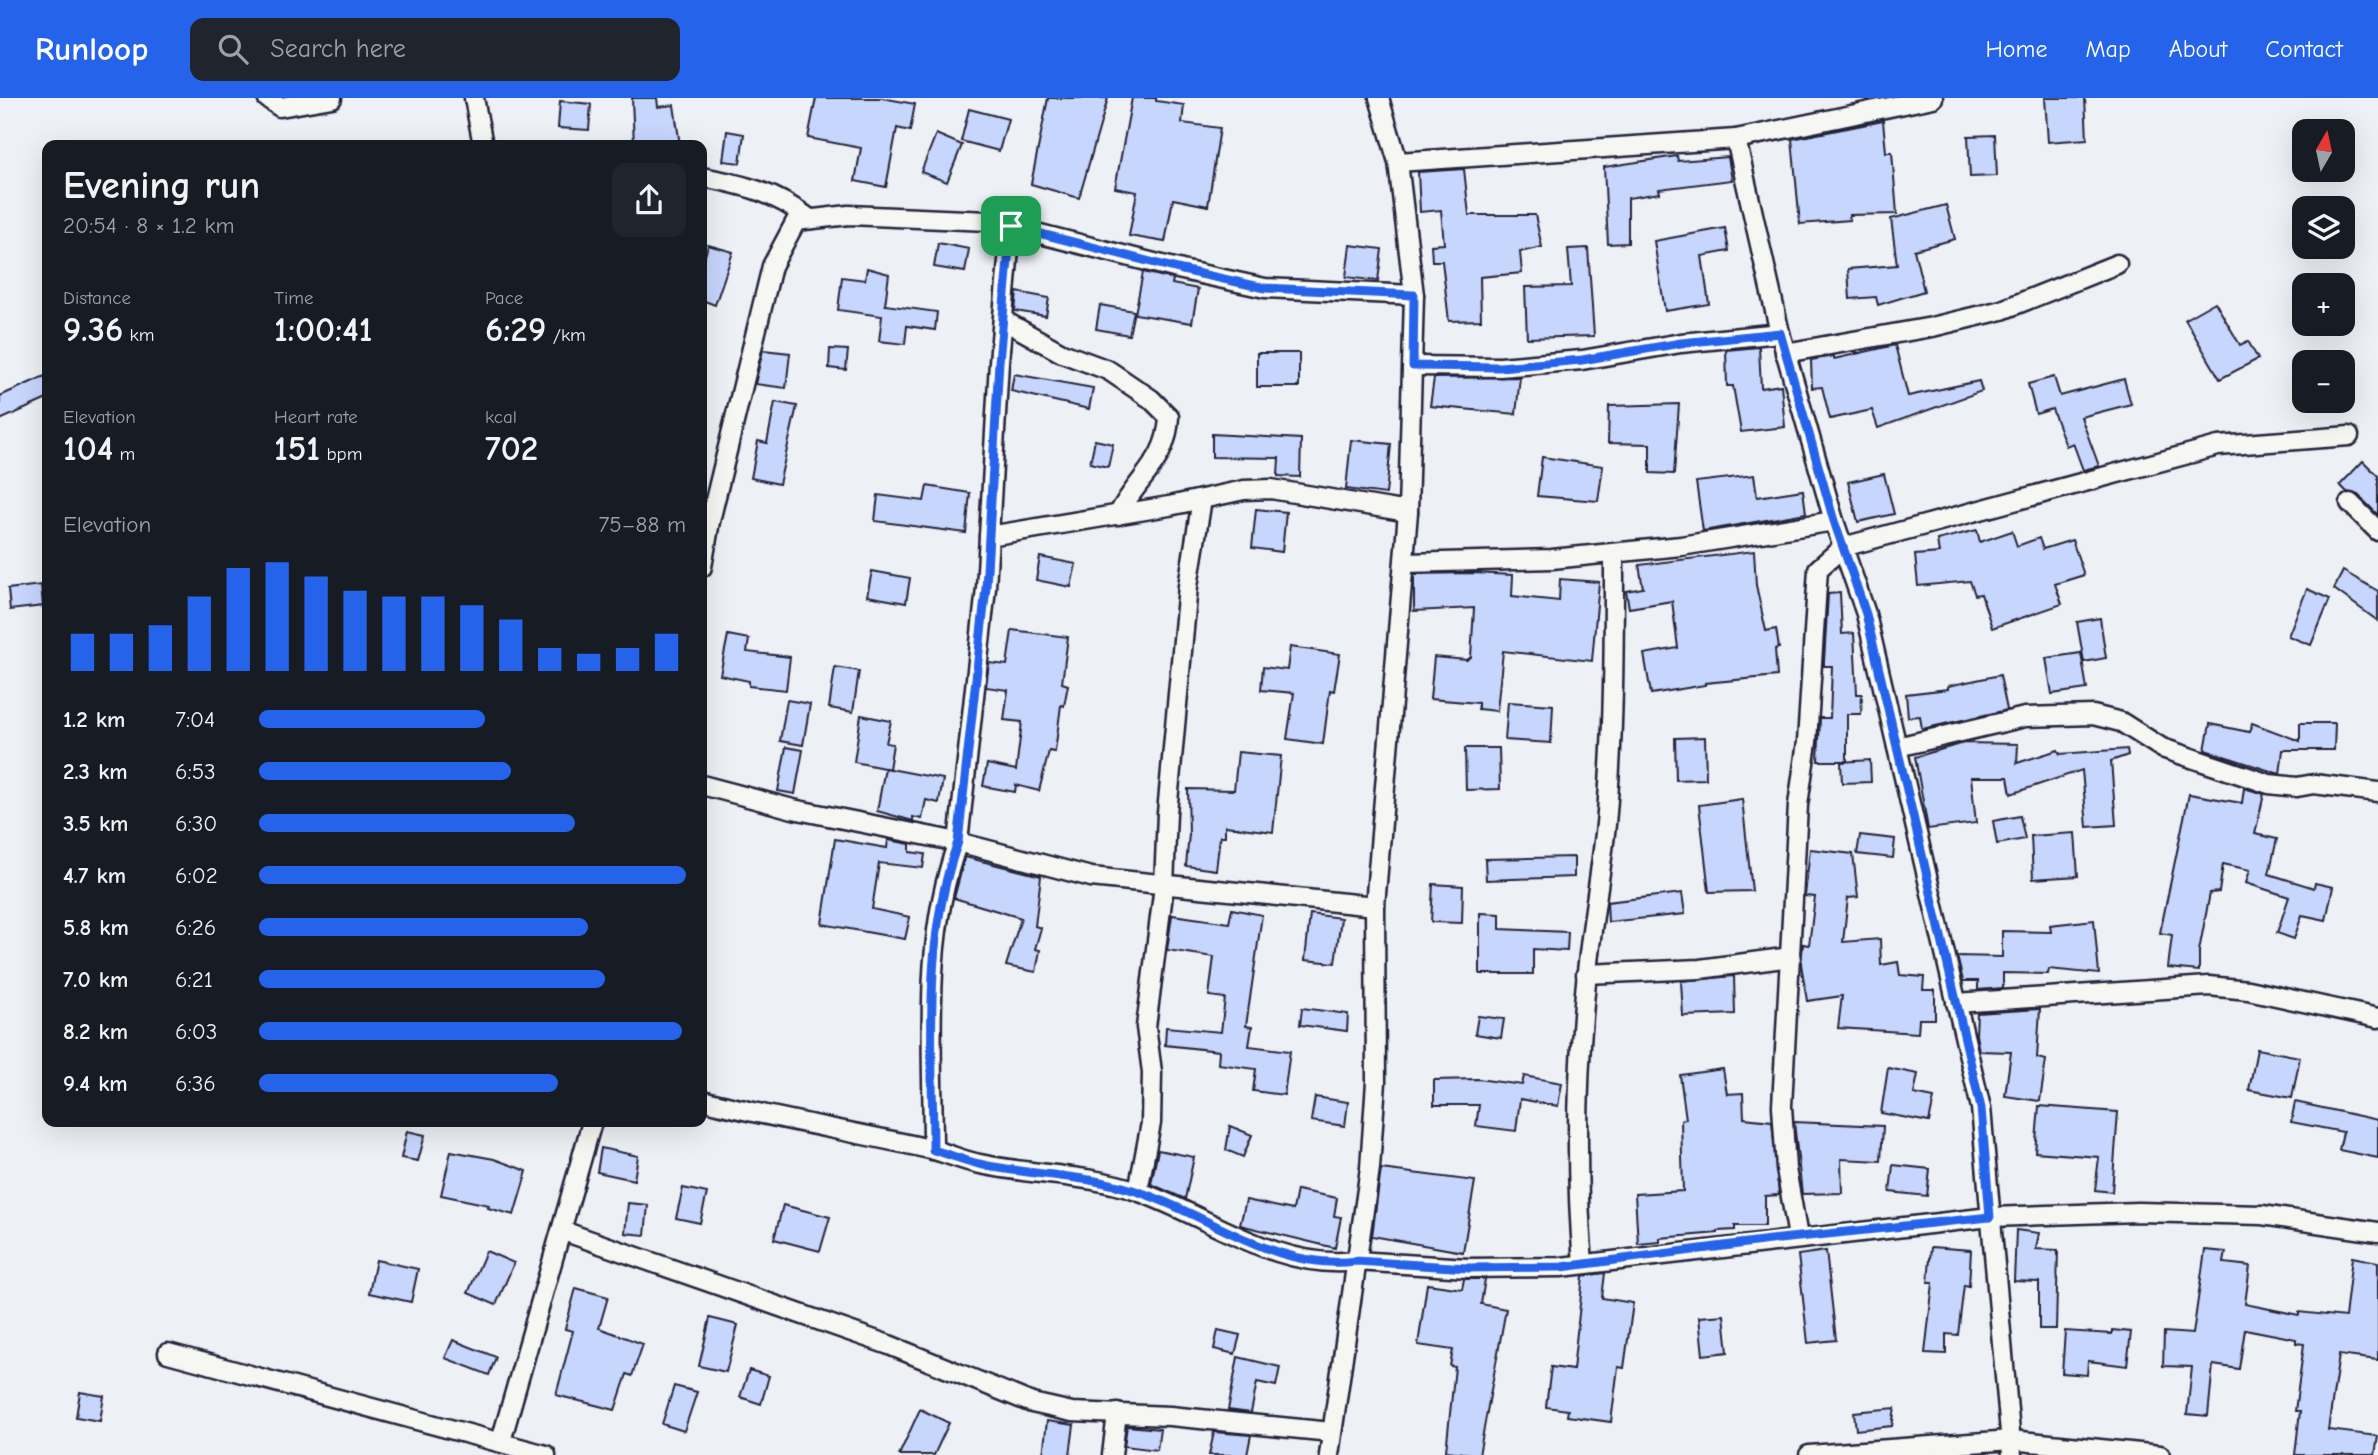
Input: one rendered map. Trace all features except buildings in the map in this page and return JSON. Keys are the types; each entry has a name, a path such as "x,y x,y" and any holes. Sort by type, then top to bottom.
{"street":[{"path":"267,98 280,107 332,98"},
{"path":"474,98 481,140"},
{"path":"1329,1455 1370,1168 1376,1082 1375,906 1406,563 1408,512 1414,295 1398,162 1379,98"},
{"path":"1398,162 1736,139 1933,98"},
{"path":"1736,139 1785,353 1834,521 1866,614 1981,1108 2012,1448"},
{"path":"707,178 755,188 785,200 810,219"},
{"path":"707,510 772,267 796,221 849,215 989,221 1265,288 1414,295"},
{"path":"933,1150 932,973 943,886 958,842 986,588 1011,226"},
{"path":"1785,353 1932,327 2002,310 2117,264"},
{"path":"1003,320 1062,353 1108,370 1151,398 1169,417 1168,437 1158,463 1137,485 1118,515"},
{"path":"1413,366 1500,367 1582,360 1681,343 1780,333"},
{"path":"1798,1237 1786,1169 1782,1106 1798,805 1807,742 1818,569 1843,547 2218,446 2350,436"},
{"path":"989,536 1118,515 1244,490 1271,489 1408,512"},
{"path":"1138,1191 1151,1123 1152,1072 1146,1027 1164,886 1167,813 1188,586 1202,499"},
{"path":"2350,503 2378,531"},
{"path":"1406,563 1552,559 1681,546 1834,521"},
{"path":"1583,1264 1578,1201 1586,974 1606,823 1615,552"},
{"path":"1897,747 2025,717 2094,715 2121,722 2162,748 2269,784 2297,787 2314,784 2378,792"},
{"path":"707,786 793,809 958,842 1091,877 1375,906"},
{"path":"1586,974 1700,969 1791,957"},
{"path":"1956,1003 2209,986 2248,990 2378,1018"},
{"path":"707,1101 933,1150 980,1164 1088,1179 1138,1191 1261,1246 1313,1261 1468,1268 1583,1264 1798,1237 1990,1217 2138,1212 2262,1215 2378,1232"},
{"path":"501,1441 591,1127"},
{"path":"563,1231 889,1345 1032,1403 1072,1412 1118,1413 1331,1432"},
{"path":"168,1353 546,1455"},
{"path":"1112,1455 1118,1413"},
{"path":"1809,1455 2012,1448 2160,1455"}],"route":[{"path":"1011,226 1182,270 1265,288 1414,295 1413,366 1500,367 1582,360 1681,343 1780,333 1834,521 1866,614 1981,1108 1990,1217 1770,1240 1562,1267 1468,1268 1356,1261 1338,1264 1313,1261 1261,1246 1138,1191 1088,1179 980,1164 933,1150 932,973 939,907 958,842 986,588 999,362 1011,226"}]}
